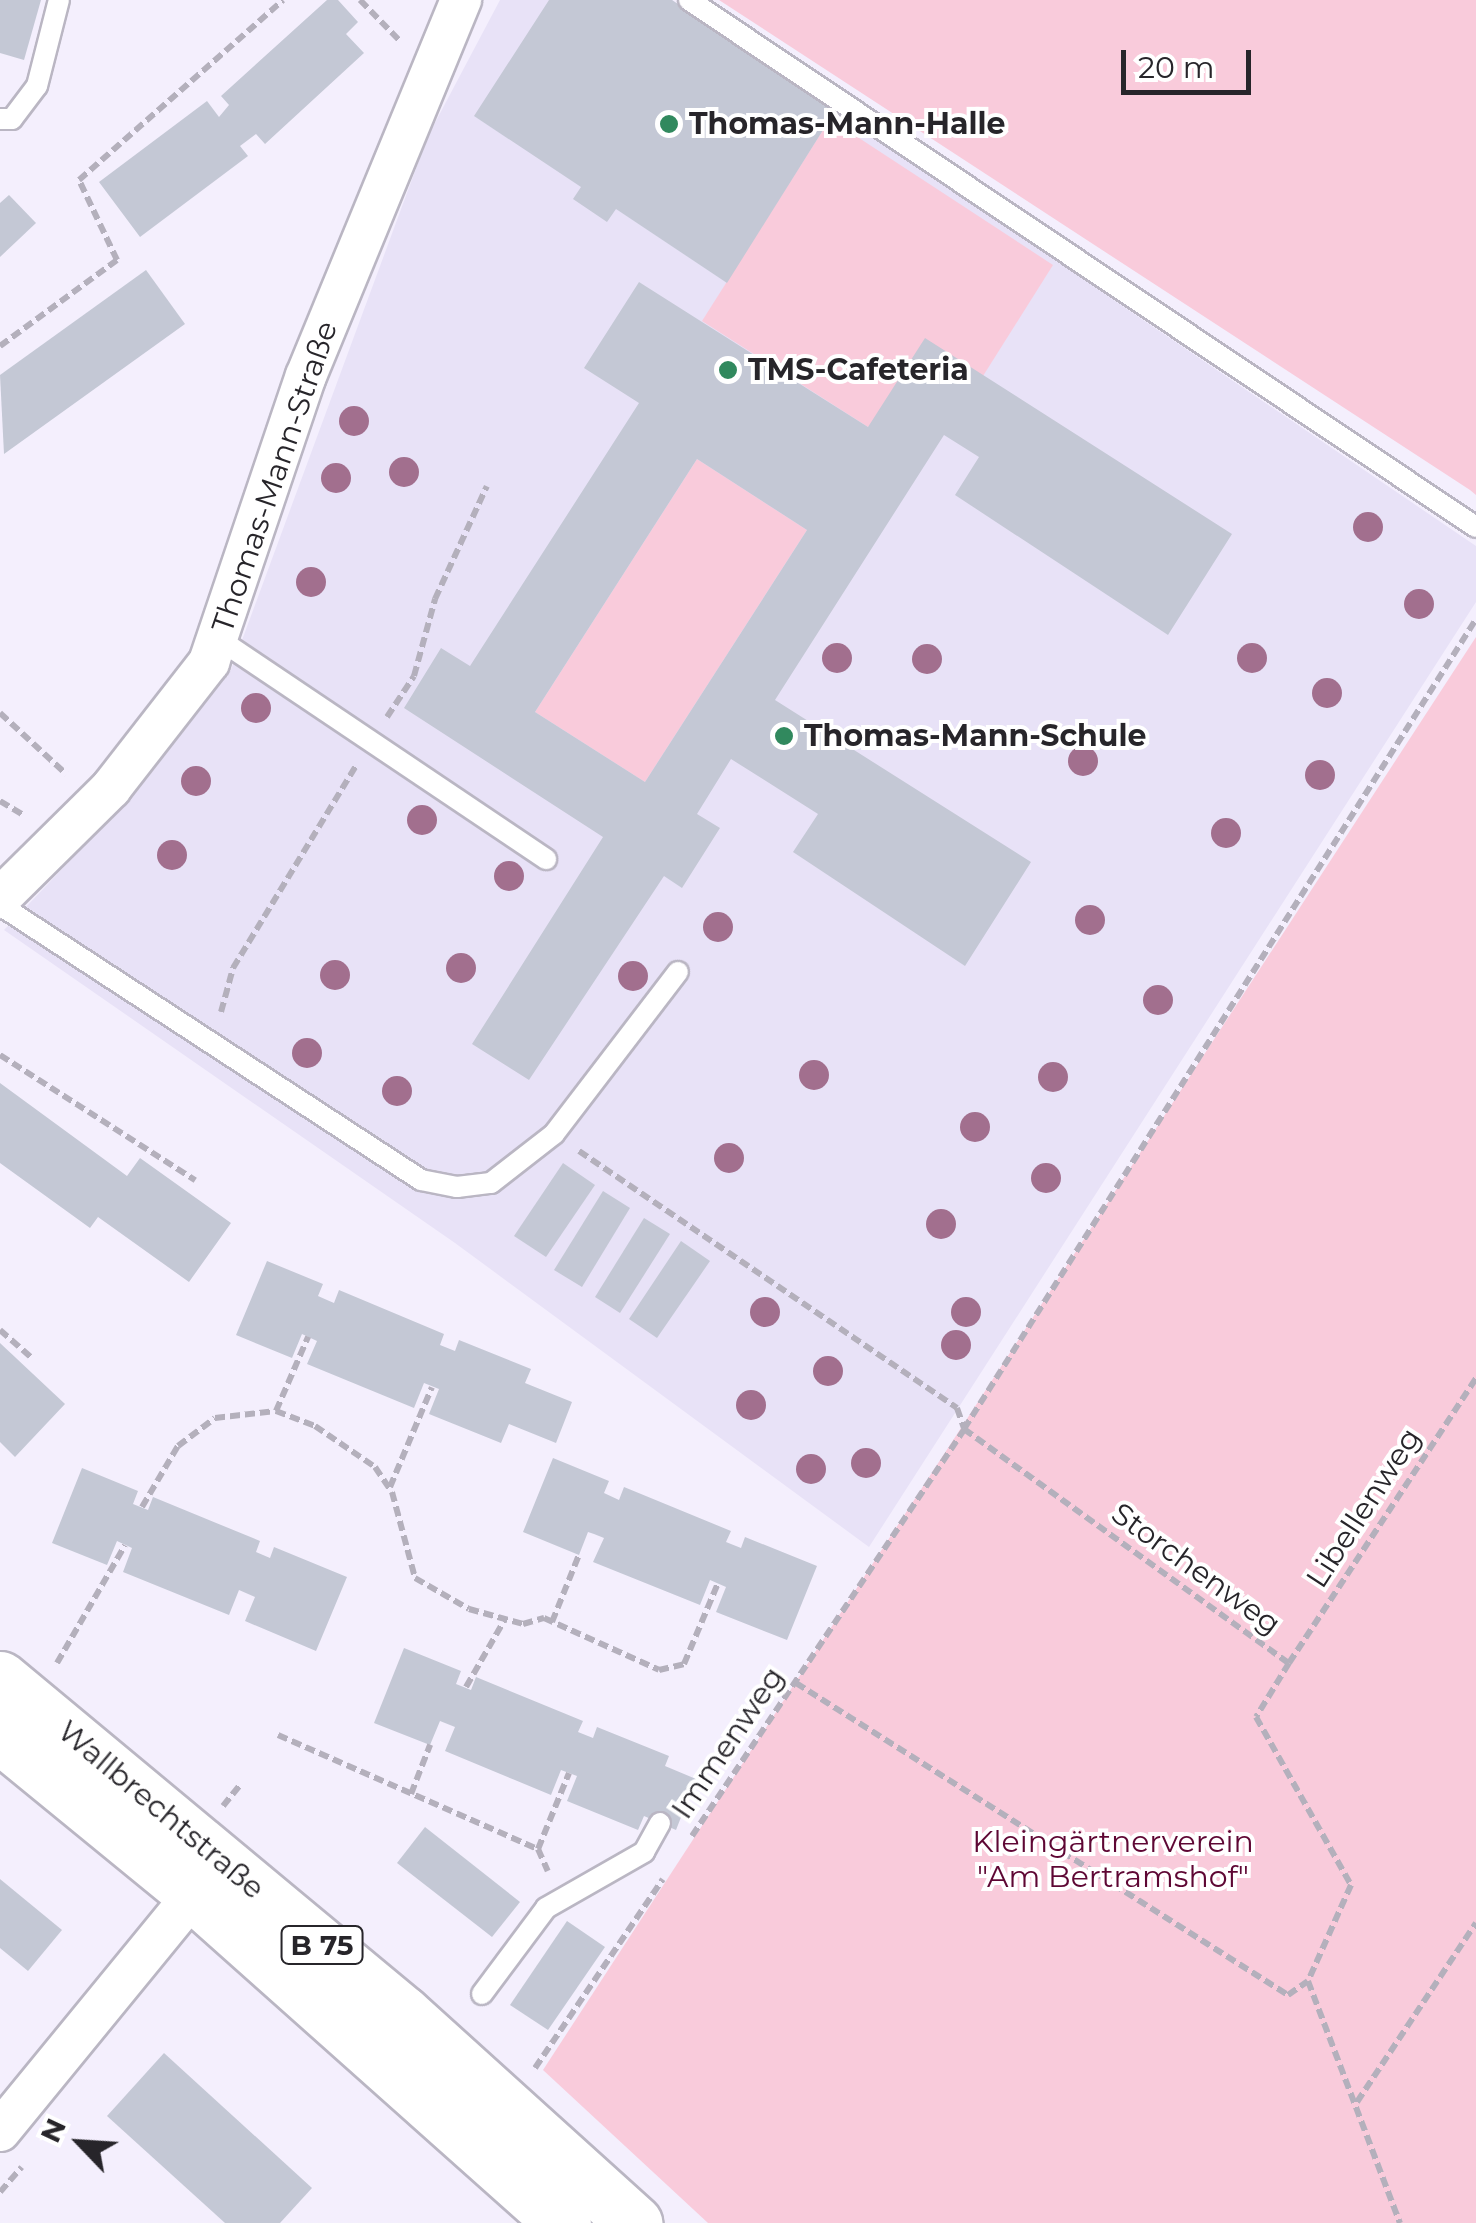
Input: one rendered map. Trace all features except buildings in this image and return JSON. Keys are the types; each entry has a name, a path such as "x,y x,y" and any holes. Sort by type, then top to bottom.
{"main road":[{"name":"Wallbrechtstraße","path":"0,1679 388,2002 634,2223"},
{"name":"Wallbrechtstraße","path":"0,1735 194,1894 564,2223"}],"street":[{"name":"Thomas-Mann-Straße","path":"0,902 96,802 220,640 306,376 461,0"},
{"path":"0,2132 194,1894"}],"lane":[{"path":"0,119 12,119 37,86 59,0"},
{"path":"689,0 1476,527"},
{"path":"220,640 546,859"},
{"path":"0,902 421,1180 456,1187 492,1183 554,1134 678,972"},
{"path":"482,1994 546,1908 644,1852 660,1822"}],"path":[{"path":"0,346 117,260 78,180 283,0"},
{"path":"360,0 430,72"},
{"path":"214,1042 233,968 414,676 435,598 487,486"},
{"name":"Immenweg","path":"688,1843 964,1429 1476,619"},
{"path":"0,714 96,802"},
{"path":"0,1055 195,1180"},
{"name":"Storchenweg","path":"554,1134 957,1408 964,1429 1289,1663 1256,1717 1352,1885 1308,1981"},
{"path":"0,1330 33,1359"},
{"path":"276,1411 308,1337"},
{"name":"Libellenweg","path":"1289,1663 1476,1378"},
{"path":"390,1488 432,1386"},
{"path":"142,1507 178,1446 214,1418 276,1411 354,1451 390,1488 415,1578 504,1621 552,1622 659,1670 684,1664 718,1584"},
{"path":"54,1668 125,1545"},
{"path":"552,1622 579,1555"},
{"path":"466,1687 504,1621"},
{"path":"796,1683 1288,1995 1308,1981 1400,2223"},
{"path":"278,1736 538,1850 569,1773"},
{"path":"411,1794 430,1746"},
{"path":"222,1806 241,1784"},
{"path":"526,2082 666,1875"},
{"path":"1357,2103 1476,1923"}],"shaded area":[{"name":"Thomas-Mann-Schule","path":"500,0 672,0 1476,546 1476,602 869,1547 455,1243 4,930 125,803 231,670 428,136"}],"green space":[{"path":"719,0 1476,0 1476,495 1470,490"},
{"path":"830,119 1053,265 983,376 868,427 702,321"},
{"path":"697,459 807,530 645,782 535,712"},
{"name":"Kleingärtnerverein \"Am Bertramshof\"","path":"1476,637 1476,2223 708,2223 543,2070"}],"place":[{"name":"Thomas-Mann-Halle","path":"669,124"},
{"name":"TMS-Cafeteria","path":"728,370"},
{"name":"Thomas-Mann-Schule","path":"784,736"}]}
